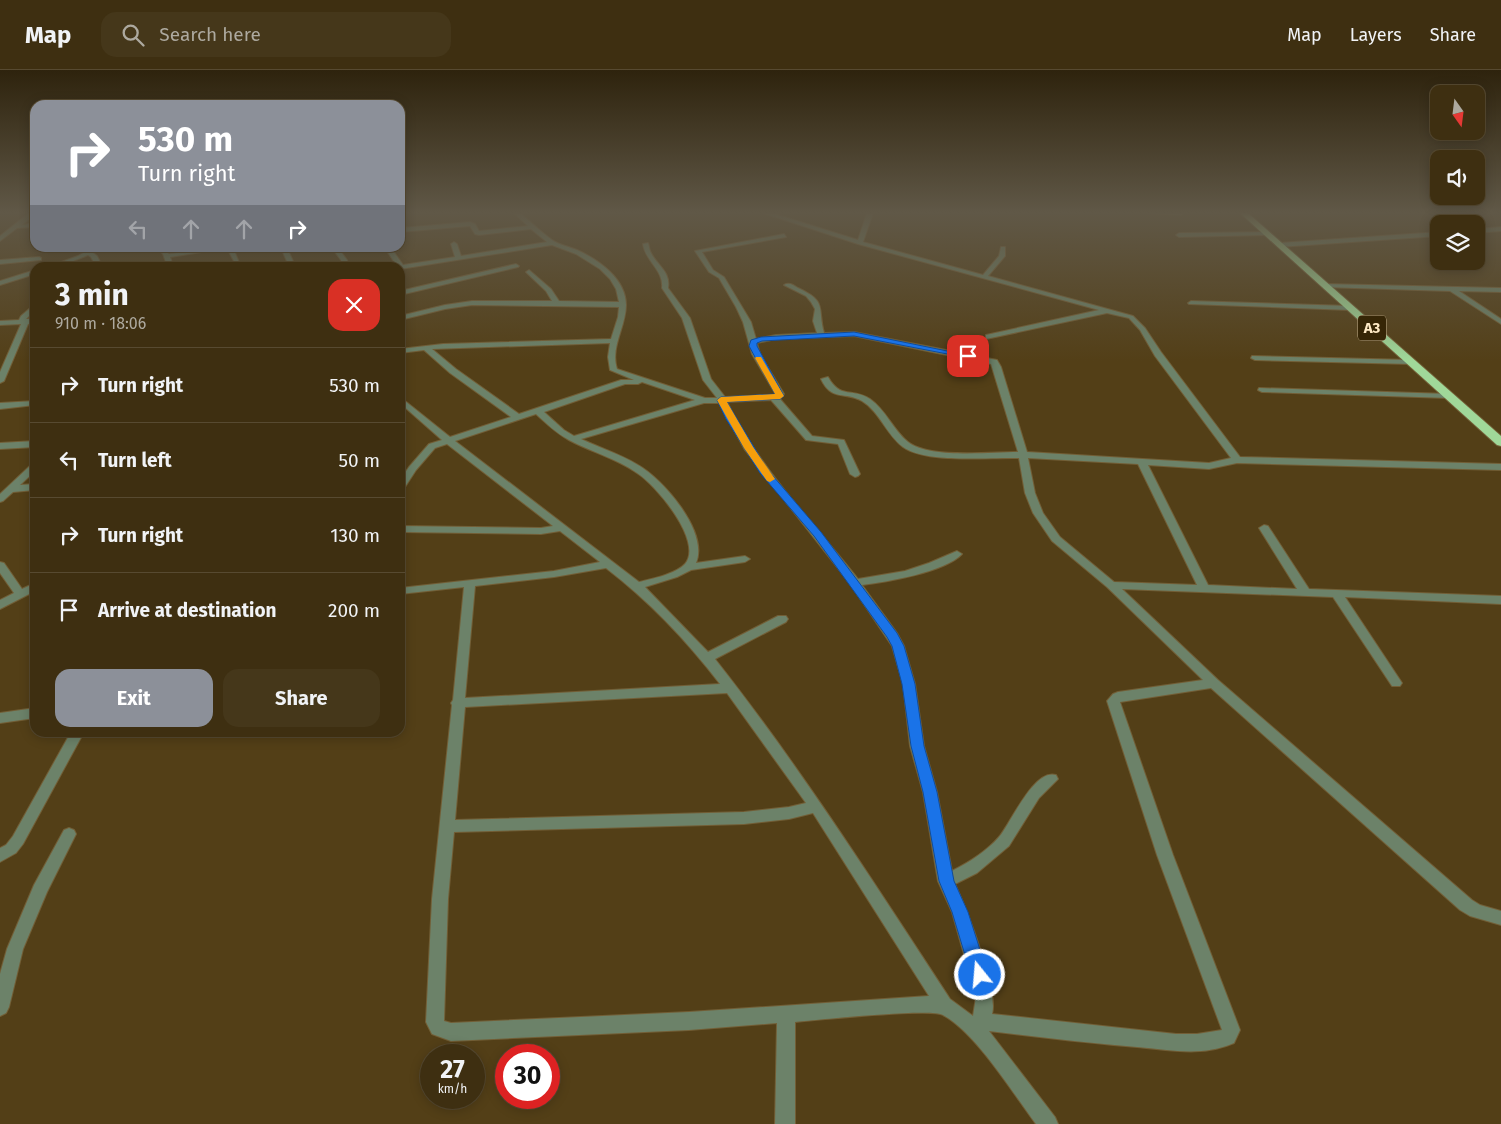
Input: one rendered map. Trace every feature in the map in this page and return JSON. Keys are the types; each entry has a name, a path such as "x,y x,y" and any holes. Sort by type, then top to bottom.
{"highway":[{"name":"A3","path":"1298,262 1498,438"}],"street":[{"path":"405,266 427,262"},
{"path":"594,262 606,271 616,283 623,305 622,317 615,341 612,365 614,370 627,379 645,382 704,401"},
{"path":"655,262 666,281 665,288 686,318 707,380 718,392 731,419 764,470 818,534 893,636 909,684 917,746 930,792 946,881 960,912 983,986 985,997 978,1025"},
{"path":"573,439 704,401 779,397 780,394 753,346 747,322 721,277 711,271 705,262"},
{"path":"932,262 1131,317 1136,321 1156,352 1218,432 1237,460"},
{"path":"984,277 997,262"},
{"path":"405,292 516,266"},
{"path":"529,272 549,290 557,303"},
{"path":"0,283 30,274"},
{"path":"787,285 814,300 818,309 816,321 821,335"},
{"path":"1325,286 1501,290"},
{"path":"1450,288 1501,322"},
{"path":"1191,302 1350,308"},
{"path":"405,317 460,304 557,303 623,305"},
{"path":"0,380 25,322 22,319 30,311"},
{"path":"989,337 1106,311"},
{"path":"0,323 30,321"},
{"path":"753,342 776,337 866,336 994,362 1024,455 1030,493 1038,513 1056,539 1111,586 1214,683 1466,904 1476,912 1501,918"},
{"path":"405,350 615,341"},
{"path":"426,348 516,416"},
{"path":"1255,358 1410,362"},
{"path":"405,480 432,446 627,379"},
{"path":"825,379 828,387 833,392 859,397 868,402 902,442 920,452 1024,455 1209,466 1237,460 1501,467"},
{"path":"1262,390 1449,396"},
{"path":"774,398 809,438 841,442 855,474"},
{"path":"0,406 30,403"},
{"path":"405,403 448,440 636,586 662,610 707,658 816,806 944,1005 978,1025 1048,1124"},
{"path":"537,410 561,432 628,463 645,473 664,494 690,530 694,546 694,557 688,568"},
{"path":"0,446 30,444"},
{"path":"1142,462 1204,588"},
{"path":"405,468 412,469"},
{"path":"0,499 30,471"},
{"path":"12,489 30,487"},
{"path":"405,529 532,531 561,528"},
{"path":"1264,528 1305,592"},
{"path":"855,584 921,570 957,554"},
{"path":"636,586 688,568 745,559"},
{"path":"405,590 554,574 609,564"},
{"path":"0,565 20,594"},
{"path":"470,583 457,703 440,899 435,1022 441,1030 474,1031 786,1015 911,1005 944,1005"},
{"path":"1111,586 1501,600"},
{"path":"0,605 30,589"},
{"path":"1336,593 1396,683"},
{"path":"707,658 782,619"},
{"path":"978,1025 1197,1044 1218,1042 1228,1037 1230,1030 1226,1015 1165,855 1113,701 1118,697 1214,683"},
{"path":"457,703 729,688"},
{"path":"0,718 30,714"},
{"path":"0,856 11,849 18,840 75,737"},
{"path":"946,881 972,868 1004,842 1034,794 1051,778"},
{"path":"446,826 744,818 789,813 816,806"},
{"path":"0,1007 15,949 40,890 68,834"},
{"path":"786,1015 786,1124"}],"slow traffic":[{"path":"758,358 780,396 774,398 721,400 748,448 770,479"}],"route":[{"path":"968,356 854,334 761,339 753,342 753,346 763,368 780,396 774,398 721,400 748,448 792,506 818,534 893,636 898,646 909,684 917,746 930,792 946,881 960,912 980,975"}]}
